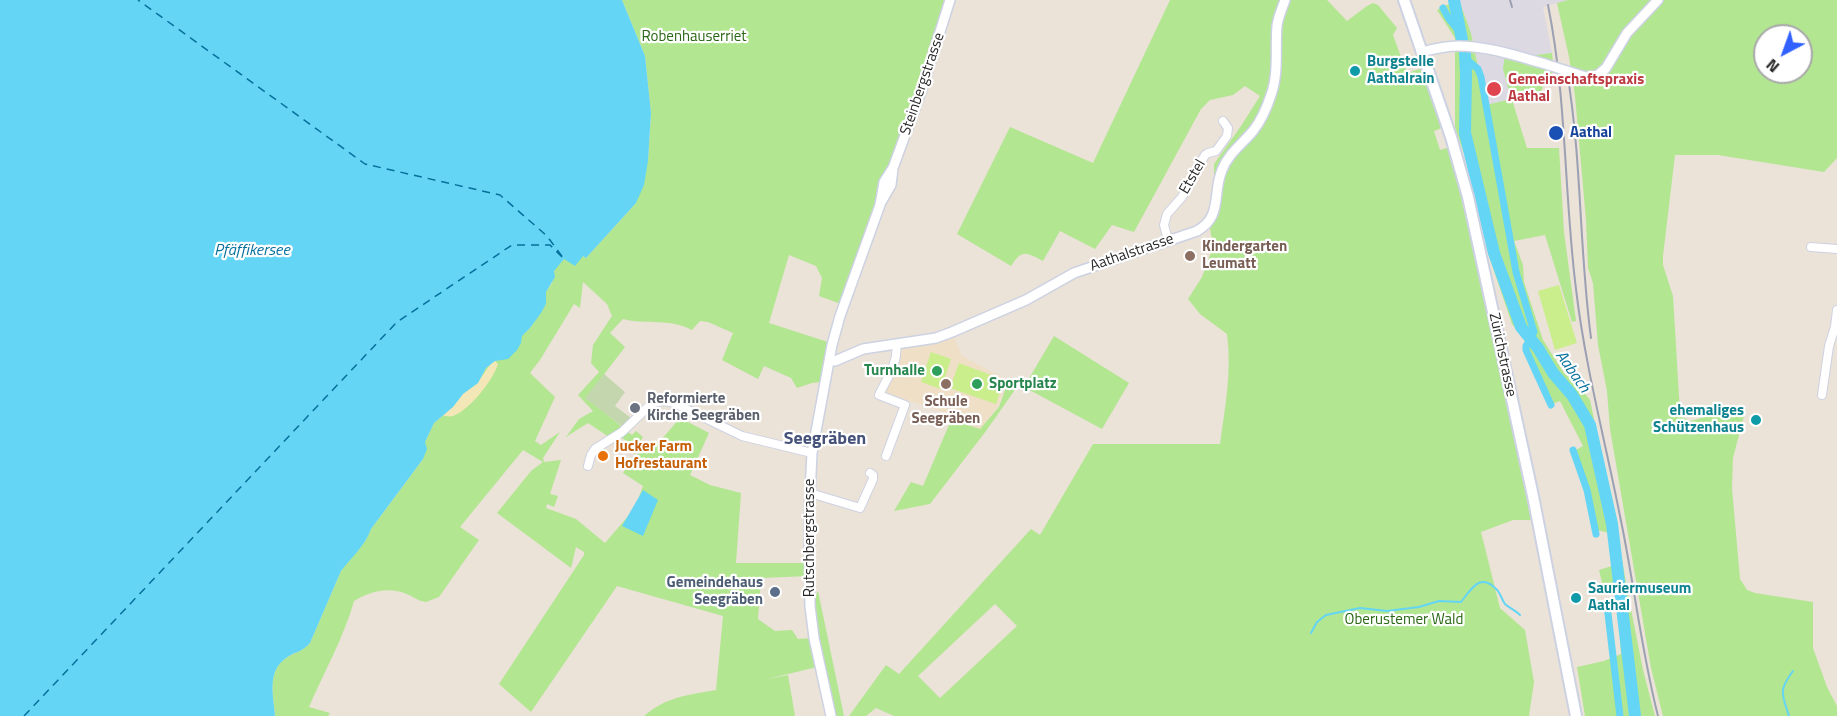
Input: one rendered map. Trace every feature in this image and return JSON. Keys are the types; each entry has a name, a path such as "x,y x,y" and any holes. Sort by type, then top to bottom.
{"main road":[{"name":"Zürichstrasse","path":"1404,0 1453,141 1477,237 1533,496 1576,716"}],"street":[{"name":"Steinbergstrasse","path":"830,360 840,316 879,205 884,182 893,168 922,89 950,0"},
{"name":"Aathalstrasse","path":"830,360 835,361 863,349 936,338 1026,300 1074,273 1197,231 1213,215 1220,176 1225,164 1255,129 1264,113 1274,83 1277,27 1285,0"},
{"path":"1421,52 1450,46 1465,46 1512,55 1592,77 1602,72 1627,33 1658,0"},
{"name":"Etstel","path":"1168,240 1164,225 1167,214 1182,197 1205,155 1216,152 1227,136 1228,128 1223,121"},
{"path":"1811,247 1837,249"},
{"path":"1822,395 1829,346 1836,329 1837,310"},
{"path":"886,456 905,405 879,394 895,361 896,344"},
{"name":"Rutschbergstrasse","path":"830,360 812,453 810,606 816,648 831,716"},
{"path":"588,466 595,449 622,432 650,405 663,401 677,405 735,434 812,453"},
{"path":"810,493 860,508 873,479 870,473"}],"shaded area":[{"path":"1459,0 1568,0 1543,7 1552,53 1520,57 1503,64 1512,99 1486,105 1471,33"},
{"name":"Schule Seegräben","path":"953,335 962,356 1007,380 999,405 980,430 951,420 952,415 907,400 905,403 894,400 895,396 884,391 901,348 929,344"}],"green space":[{"name":"Robenhauserriet","path":"622,0 950,0 844,305 819,296 822,278 816,266 789,255 769,323 828,342 821,382 797,388 791,378 764,366 758,379 722,360 733,333 708,322 700,321 692,330 675,324 623,319 610,333 625,347 586,398 625,429 612,439 588,423 566,437 579,419 593,411 578,395 599,372 591,363 593,345 612,316 607,304 583,282 580,308 574,304 530,373 555,397 535,441 541,445 560,432 543,458 544,462 561,460 550,494 558,496 554,507 547,504 546,508 576,519 605,543 635,508 643,486 623,473 633,456 654,448 680,418 709,433 690,475 710,485 741,493 736,563 809,563 809,576 761,578 758,619 775,631 792,630 798,639 814,638 810,606 818,591 844,716 831,716 817,667 763,680 788,675 795,716 644,716 669,701 686,695 716,690 723,616 617,586 531,712 499,684 584,552 576,547 571,568 497,513 531,471 543,462 523,450 460,527 479,540 439,597 426,602 402,592 387,590 374,592 354,601 339,641 309,707 330,713 328,716 275,716 273,677 276,670 286,658 310,643 341,571 362,546 371,529 423,459 425,442 434,423 453,407 486,368 521,343 521,336 530,328 546,304 545,293 552,283 555,267 564,259 583,256 586,258 636,203 648,161 651,113 645,56"},
{"name":"Oberustemer Wald","path":"1170,0 1327,0 1347,21 1373,3 1378,5 1397,28 1393,35 1407,73 1426,67 1447,126 1434,131 1440,150 1450,147 1472,236 1531,520 1513,520 1481,532 1500,608 1525,630 1534,682 1529,716 894,716 876,708 866,716 849,716 886,665 899,674 1031,529 1040,535 1093,444 1220,444 1228,376 1227,334 1200,314 1188,299 1202,277 1213,247 1209,221 1214,164 1260,96 1245,86 1233,95 1210,100 1201,109 1134,232 1112,225 1095,249 1060,231 1043,261 1025,254 1018,257 1011,266 957,234 1010,127 1093,163","holes":["995,604 1017,626 940,698 918,676"]},
{"path":"1449,0 1459,0 1471,33 1486,105 1511,99 1503,69 1505,54 1520,57 1552,53 1554,71 1544,85 1541,93 1542,102 1513,103 1527,148 1559,148 1564,232 1576,321 1572,322 1545,235 1514,241 1523,265 1524,282 1543,340 1564,373 1590,400 1643,670 1655,716 1585,716 1577,667 1604,661 1621,654 1617,595 1605,595 1599,570 1612,566 1616,585 1609,533 1593,529 1584,486 1572,452 1583,446 1560,401 1550,405 1525,352 1524,346 1527,341 1512,324 1489,256 1465,156 1455,129 1455,38 1437,10 1449,4"},
{"path":"1568,0 1837,0 1837,158 1824,172 1718,155 1675,155 1663,265 1673,296 1682,417 1691,421 1725,411 1746,408 1733,458 1732,488 1740,579 1747,590 1755,593 1813,602 1813,648 1827,687 1837,706 1837,716 1663,716 1651,668 1598,345 1593,283 1588,268 1575,96 1557,3"},
{"path":"1559,285 1577,343 1555,350 1538,291"},
{"path":"1054,336 1129,383 1102,429 1024,387"},
{"name":"Turnhalle","path":"931,352 951,359 941,389 921,382"},
{"name":"Sportplatz","path":"959,363 1004,380 996,404 950,388"},
{"path":"604,374 625,392 615,406 631,418 623,427 585,398"},
{"path":"1009,379 1019,384 930,504 894,511 911,482 923,486 951,420 980,429 999,407"},
{"path":"627,431 632,435 636,431 643,437 637,447 639,450 635,454 631,452 631,445 621,437"}],"sand":[{"path":"495,361 498,364 495,371 473,401 460,413 443,416 477,382"}],"water":[{"name":"Pfäffikersee","path":"0,0 622,0 645,56 651,113 644,185 636,203 586,258 583,256 575,266 564,259 554,271 555,277 546,292 546,304 522,336 517,350 508,359 495,361 486,368 478,383 463,394 453,407 434,423 425,442 427,449 423,459 371,529 362,546 341,571 310,643 304,649 286,658 276,670 273,677 275,716 0,716"},
{"path":"643,490 658,500 643,536 622,526"}],"waterway":[{"name":"Aabach","path":"1454,0 1462,40"},
{"path":"1443,8 1462,35"},
{"name":"Aabach","path":"1465,53 1465,133 1494,253 1521,327 1538,348 1553,373 1572,395 1590,425 1612,524 1635,716"},
{"path":"1465,58 1478,69 1481,77 1516,272 1534,332 1526,350 1551,405"},
{"path":"1573,450 1587,490 1596,534"},
{"path":"1311,633 1317,622 1326,615 1360,608 1387,611 1419,607 1439,601 1461,602 1473,587 1482,582 1492,585 1505,604 1520,615"},
{"path":"1607,605 1620,716"},
{"path":"1789,716 1783,688 1793,671"}],"ferry route":[{"path":"24,716 397,322 512,245 550,245 564,259 547,236 500,195 365,164 138,0"}],"railway":[{"path":"1510,0 1512,7"},
{"path":"1548,5 1559,76 1572,254 1580,318 1658,716"},
{"path":"1567,72 1575,138 1591,338"}],"place":[{"name":"Burgstelle Aathalrain","path":"1355,71"},
{"name":"Gemeinschaftspraxis Aathal","path":"1494,89"},
{"name":"Aathal","path":"1556,133"},
{"name":"Kindergarten Leumatt","path":"1190,256"},
{"name":"Turnhalle","path":"937,371"},
{"name":"Schule Seegräben","path":"946,384"},
{"name":"Sportplatz","path":"977,384"},
{"name":"Reformierte Kirche Seegräben","path":"635,408"},
{"name":"ehemaliges Schützenhaus","path":"1756,420"},
{"name":"Jucker Farm Hofrestaurant","path":"603,456"},
{"name":"Gemeindehaus Seegräben","path":"775,592"},
{"name":"Sauriermuseum Aathal","path":"1576,598"}],"district":[{"name":"Seegräben","path":"825,440"}]}
